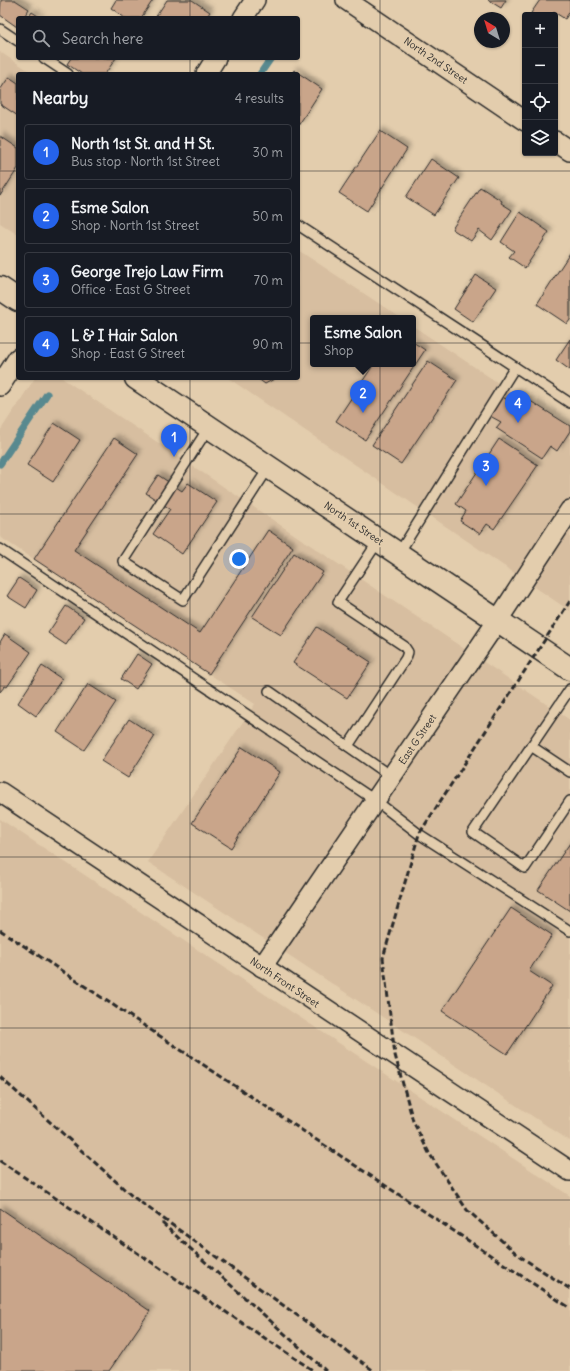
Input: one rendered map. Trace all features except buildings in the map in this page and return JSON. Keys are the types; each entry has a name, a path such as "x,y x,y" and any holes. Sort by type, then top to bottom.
{"main road":[{"path":"0,288 16,299"},
{"name":"North 1st Street","path":"139,380 570,669"}],"street":[{"path":"244,16 254,0"},
{"name":"North 2nd Street","path":"346,0 524,120"},
{"path":"207,72 215,60"},
{"path":"558,143 570,151"},
{"path":"0,386 16,361"},
{"name":"East G Street","path":"262,967 498,620 570,510"},
{"name":"North Front Street","path":"0,792 570,1171"}],"lane":[{"path":"0,29 16,40"},
{"path":"47,60 65,72"},
{"path":"300,225 570,403"},
{"path":"399,553 515,367"},
{"path":"210,427 123,561 183,600 269,467"},
{"path":"348,746 406,658 408,652 404,646 338,602 379,540"},
{"path":"0,549 376,801 419,834 570,931"},
{"path":"570,689 473,832 525,868 570,801"},
{"path":"269,691 392,777"},
{"path":"531,746 570,772"}],"shaded area":[{"path":"0,52 31,72 16,72 16,234 0,223"},
{"path":"300,251 396,315 310,315 310,367 416,367 416,328 570,431 570,611 231,380 300,380"},
{"path":"34,380 65,380 570,720 570,1141 148,862 255,704 0,537 0,431"},
{"path":"0,819 570,1196 570,1371 0,1371"}],"waterway":[{"path":"261,72 270,60"},
{"path":"0,464 47,394"}],"railway":[{"path":"570,601 419,834 383,958 395,1055 413,1121 429,1153 467,1210 518,1255 570,1289"},
{"path":"0,930 570,1308"},
{"path":"0,1077 132,1196 374,1371"},
{"path":"0,1161 314,1371"},
{"path":"162,1223 326,1371"}],"place":[{"name":"Esme Salon","path":"363,413"},
{"name":"L & I Hair Salon","path":"518,423"},
{"name":"North 1st St. and H St.","path":"174,457"},
{"name":"George Trejo Law Firm","path":"486,486"}]}
